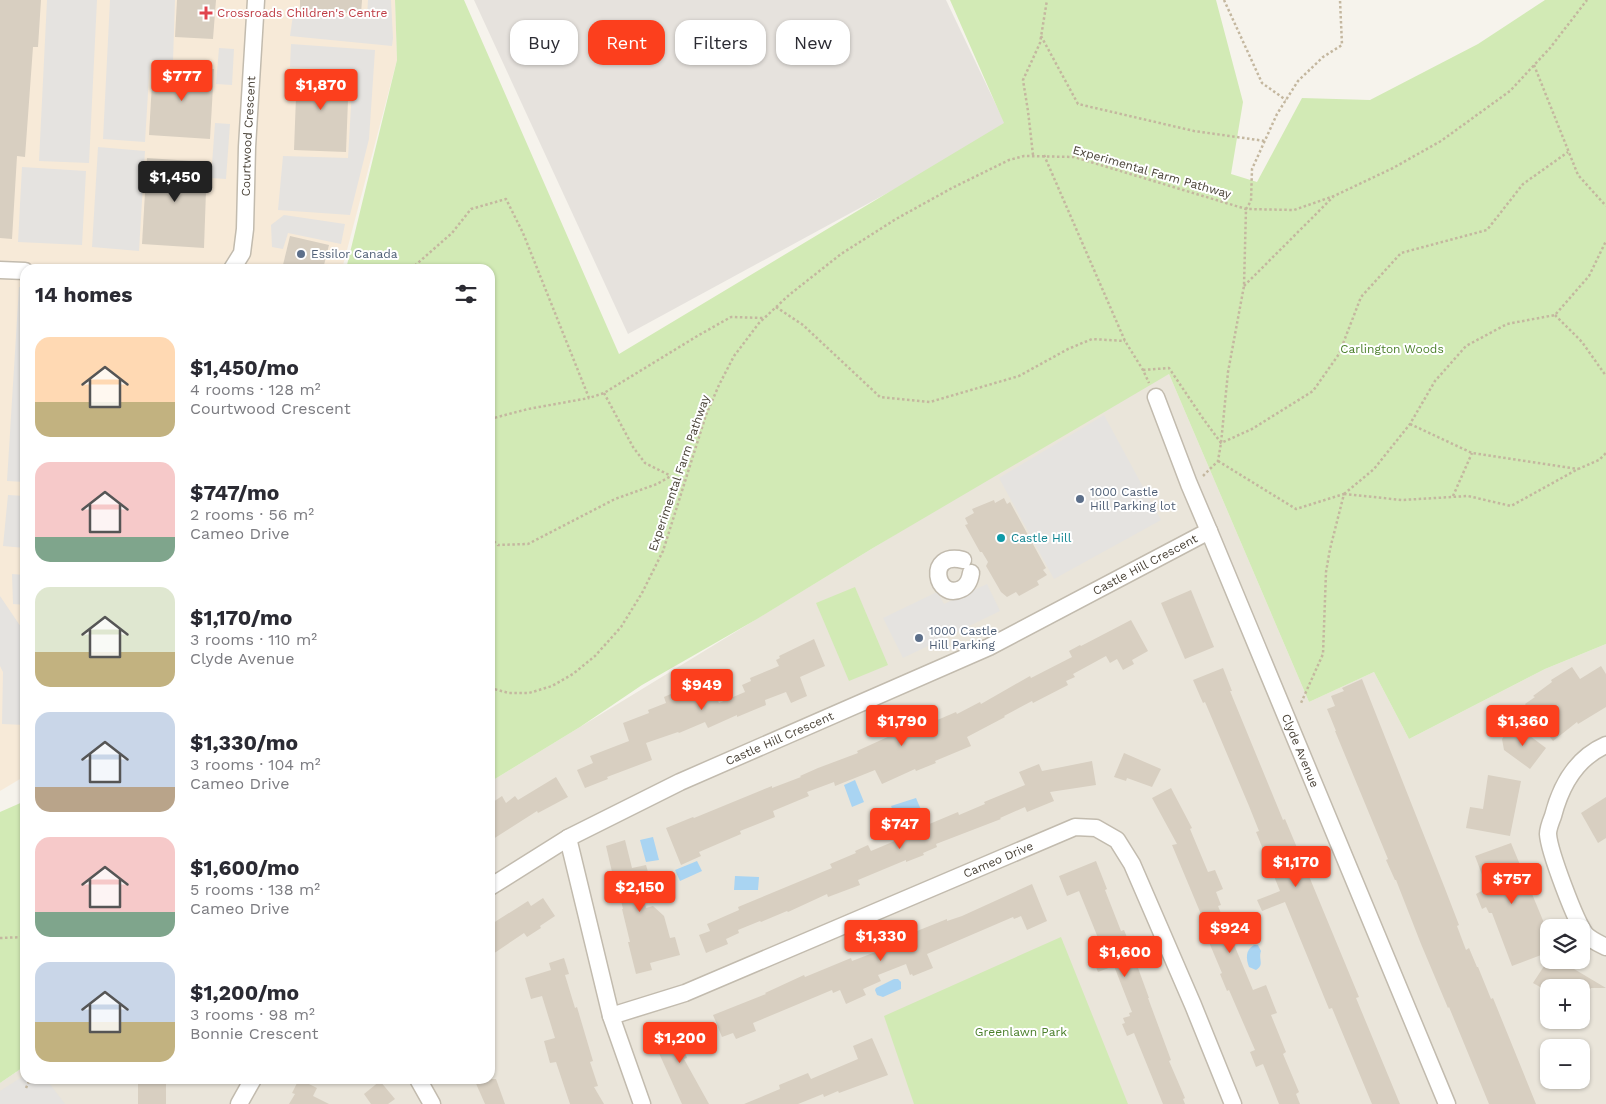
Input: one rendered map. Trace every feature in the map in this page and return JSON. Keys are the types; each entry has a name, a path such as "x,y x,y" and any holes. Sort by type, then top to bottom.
{"street":[{"name":"Courtwood Crescent","path":"235,264 242,253 244,229 256,0"},
{"path":"0,270 20,271"},
{"name":"Clyde Avenue","path":"1156,398 1189,484 1446,1104"},
{"name":"Castle Hill Crescent","path":"495,884 568,838 680,782 989,647 1209,531"},
{"path":"1606,745 1596,749 1578,763 1564,784 1554,808 1548,834 1552,856 1577,918 1587,935 1606,947"},
{"name":"Cameo Drive","path":"611,1016 685,994 1075,827 1096,828 1117,840 1132,864 1193,1005 1233,1104"},
{"path":"568,838 611,1016 642,1104"},
{"path":"239,1104 250,1084"},
{"path":"421,1084 432,1104"}],"path":[{"path":"1033,155 1023,80 1040,44 1047,0"},
{"path":"1224,0 1262,83 1286,100"},
{"path":"1189,484 1205,475 1218,461 1228,372 1244,286 1246,209 1251,201 1252,170 1278,114 1298,81 1322,57 1342,45 1340,0"},
{"name":"Experimental Farm Pathway","path":"495,689 509,693 529,693 552,686 574,674 595,656 621,628 642,593 663,550 706,415 734,356 764,318 776,307 841,254 896,219 952,188 1009,160 1033,155 1074,157 1246,209 1294,210 1334,196 1394,168 1441,141 1510,91 1550,48 1587,0"},
{"path":"1042,36 1078,104 1194,131 1265,141"},
{"path":"1534,65 1578,175 1606,206"},
{"path":"1221,443 1252,429 1313,391 1340,354 1361,297 1401,253 1487,230 1523,184 1568,152"},
{"path":"1044,155 1125,342 1143,370 1156,398"},
{"path":"1244,286 1334,196"},
{"path":"417,264 452,233 471,209 506,199 523,233 590,398"},
{"path":"1218,461 1296,509 1344,494 1374,469 1410,424 1435,381 1466,346 1507,324 1554,315 1589,276 1606,241"},
{"path":"776,307 803,325 880,397 930,402 1019,376 1068,349 1092,339 1125,342"},
{"path":"1554,315 1582,342 1606,376"},
{"path":"495,418 528,409 590,398 604,393 699,335 731,318 764,318"},
{"path":"1143,370 1169,368 1221,443"},
{"path":"604,393 632,447 645,463 686,481"},
{"path":"1410,424 1472,453 1578,469"},
{"path":"1453,496 1472,453"},
{"path":"1344,494 1402,500 1468,496 1511,506 1578,469 1599,460 1605,455"},
{"path":"495,542 498,545 528,544 615,499 657,484 671,476"},
{"path":"1301,703 1323,654 1326,572 1344,494"},
{"path":"0,938 20,937"},
{"path":"26,1088 28,1084"}],"shaded area":[{"path":"0,0 395,0 397,60 343,264 20,264 20,779 0,791"},
{"path":"47,0 97,0 89,163 39,161"},
{"path":"110,0 175,0 173,61 150,60 145,142 103,139"},
{"path":"368,0 391,0 392,46 290,36 293,15 367,17"},
{"path":"474,0 946,0 1007,128 628,334"},
{"path":"291,44 375,50 369,139 350,215 278,210 283,156 348,158 353,71 290,67"},
{"path":"219,48 234,49 232,85 216,84"},
{"path":"215,123 230,124 226,179 211,178"},
{"path":"98,147 145,151 139,251 92,247"},
{"path":"22,167 86,171 82,245 18,242"},
{"path":"284,215 345,224 341,244 288,233 283,249 272,247 271,225"},
{"path":"19,287 20,287 20,482 7,481"},
{"path":"1169,374 1309,702 1374,672 1409,739 1545,669 1606,644 1606,1104 0,1104 0,1083 20,1069 20,1084 495,1084 495,779 1130,391"},
{"name":"1000 Castle Hill Parking lot","path":"1104,415 1161,520 1054,579 999,478"},
{"path":"8,495 20,496 20,548 3,546"},
{"path":"12,574 20,575 20,605 13,604"},
{"name":"1000 Castle Hill Parking","path":"987,584 1000,611 903,658 883,618 937,592 944,604"},
{"path":"0,596 20,626 20,725 2,724 3,672 0,666"},
{"path":"20,1078 20,1084 50,1084 65,1104 0,1104 0,1091"}],"green space":[{"name":"Carlington Woods","path":"395,0 464,0 619,354 1004,123 950,0 1216,0 1243,102 1231,174 1257,182 1302,98 1370,100 1478,44 1545,0 1606,0 1606,644 1545,669 1409,739 1374,672 1309,702 1169,374 873,548 757,619 642,685 580,727 495,779 495,264 347,264 397,60"},
{"path":"855,587 888,665 849,681 816,603"},
{"path":"20,803 20,1069 0,1083 0,812"},
{"name":"Greenlawn Park","path":"1061,937 1128,1104 914,1104 884,1016"}],"water":[{"path":"855,780 864,802 852,807 844,785"},
{"path":"916,798 922,812 897,820 891,806"},
{"path":"653,837 659,860 646,862 640,840"},
{"path":"697,861 702,871 680,881 675,870"},
{"path":"735,876 759,877 758,890 734,890"},
{"path":"660,883 666,884 668,892 665,896 655,898 645,896 644,893 649,887"},
{"path":"1254,945 1258,945 1261,951 1261,964 1256,970 1249,967 1247,958 1249,949"},
{"path":"894,979 898,979 901,982 901,989 883,997 877,995 876,988"}],"building":[{"path":"0,0 41,0 38,47 33,47 25,157 17,156 12,239 0,238"},
{"path":"177,0 216,0 213,39 175,37"},
{"path":"300,0 362,0 361,14 300,10"},
{"path":"153,65 214,69 210,139 149,135"},
{"path":"297,70 349,73 346,152 294,150"},
{"path":"147,158 207,162 204,248 142,244"},
{"path":"290,236 329,245 324,264 283,264"},
{"name":"Castle Hill","path":"1004,498 1007,504 1010,502 1046,568 1043,570 1047,575 1037,581 1039,585 1019,596 1016,592 1007,597 1001,592 986,566 988,562 982,552 980,552 965,525 968,524 965,518 974,513 972,509 994,500 995,503"},
{"path":"1191,590 1214,647 1185,659 1161,603"},
{"path":"1131,620 1148,651 1132,660 1134,664 1123,670 1117,659 1110,663 1106,656 1073,674 1075,677 1066,681 1068,685 1033,703 1032,701 967,737 971,746 935,761 936,763 916,771 915,769 882,784 875,770 835,786 834,782 807,792 809,796 773,811 775,817 740,831 741,834 699,852 701,856 681,865 666,828 772,786 772,788 801,777 818,768 858,753 857,751 892,735 891,733 919,722 921,727 956,712 957,714 980,702 981,704 1030,676 1031,678 1072,657 1069,651"},
{"path":"814,639 825,666 800,677 807,696 791,703 786,692 765,700 766,705 708,728 705,722 679,733 646,743 652,760 607,777 608,779 585,788 577,770 593,763 590,756 629,741 623,723 649,713 648,710 666,703 664,697 673,693 671,689 690,681 692,686 708,679 719,703 745,692 742,685 751,681 750,678 779,666 776,660 780,658 779,656"},
{"path":"1601,666 1606,674 1606,707 1578,724 1577,722 1553,741 1525,704 1552,682 1551,680 1572,667 1580,679"},
{"path":"1223,668 1232,691 1230,691 1283,820 1285,819 1359,997 1356,998 1400,1104 1372,1104 1332,1008 1329,1009 1285,902 1262,911 1257,900 1280,891 1256,832 1259,831 1249,806 1205,702 1203,703 1193,680"},
{"path":"1362,679 1459,925 1457,926 1466,950 1469,948 1491,999 1493,998 1536,1104 1489,1104 1386,860 1388,859 1327,709 1335,706 1331,696 1344,691 1342,688"},
{"path":"1518,727 1546,748 1530,769 1504,750 1502,739 1506,733 1514,733"},
{"path":"1124,753 1161,769 1152,787 1127,778 1126,781 1114,777"},
{"path":"1092,761 1096,785 1050,792 1054,801 1027,812 1025,807 1001,819 936,844 937,847 923,853 924,855 906,862 906,860 858,880 860,885 828,897 827,894 788,912 738,930 739,933 726,939 728,944 706,953 699,935 710,931 707,924 739,910 738,907 832,868 830,864 856,853 855,851 868,845 871,851 909,835 906,829 926,821 927,825 958,812 959,815 1025,785 1019,772 1039,764 1042,771"},
{"path":"1488,775 1521,781 1510,836 1466,828 1470,807 1483,809"},
{"path":"556,777 568,797 538,813 537,811 495,838 495,801 502,796 506,803 515,796 518,800"},
{"path":"1171,788 1192,828 1190,829 1208,872 1215,870 1223,889 1216,892 1221,905 1218,906 1253,990 1266,985 1277,1013 1271,1015 1286,1052 1283,1054 1299,1092 1296,1094 1300,1104 1279,1104 1263,1064 1256,1067 1250,1052 1255,1050 1220,974 1222,973 1200,921 1203,919 1172,845 1177,844 1152,798"},
{"path":"1606,797 1606,838 1598,843 1581,813"},
{"path":"625,840 632,868 646,865 650,879 640,882 646,908 653,906 664,916 670,938 675,937 680,955 650,963 652,970 636,974 628,942 630,942 623,909 606,846"},
{"path":"1511,843 1542,919 1540,919 1540,955 1512,966 1492,913 1489,913 1486,907 1482,909 1476,894 1487,888 1475,856"},
{"path":"1096,861 1121,931 1124,930 1135,957 1171,1060 1169,1061 1185,1098 1183,1099 1185,1104 1163,1104 1134,1033 1127,1036 1122,1024 1125,1023 1123,1018 1130,1016 1129,1013 1132,1012 1114,966 1098,972 1090,953 1102,948 1079,891 1067,896 1059,876"},
{"path":"1032,884 1047,921 1027,930 1021,916 1014,919 1013,917 927,954 933,968 913,976 912,974 910,975 906,964 878,975 881,981 863,989 866,995 846,1004 840,990 833,993 832,990 753,1023 756,1031 736,1039 733,1033 722,1037 713,1015 766,994 804,975 805,977 851,958 852,961 899,943 897,939 947,919 947,921 962,916"},
{"path":"543,898 555,916 527,937 524,933 495,953 495,922 528,901 531,906"},
{"path":"564,958 569,974 565,975 575,1008 577,1007 593,1061 590,1062 598,1086 594,1087 604,1104 570,1104 556,1062 550,1063 544,1041 555,1038 542,996 531,999 525,978 551,970 549,963"},
{"path":"1542,969 1574,969 1606,988 1590,990 1590,979 1540,979 1540,987 1533,983"},
{"path":"689,1024 698,1045 684,1050 687,1058 684,1059 709,1104 682,1104 653,1040"},
{"path":"872,1038 888,1075 839,1093 838,1091 824,1097 823,1094 798,1104 744,1104 780,1089 779,1085 808,1073 811,1079 858,1059 853,1046"},
{"path":"496,1079 505,1104 485,1104 476,1084 495,1084"},
{"path":"138,1084 166,1084 166,1104 138,1104"},
{"path":"296,1084 309,1084 317,1088 313,1096 329,1104 289,1104 295,1094 292,1093"},
{"path":"376,1084 382,1084 395,1099 388,1104 371,1104 364,1094"}],"place":[{"name":"Crossroads Children's Centre","path":"206,13"},
{"name":"Essilor Canada","path":"301,254"},
{"name":"1000 Castle Hill Parking lot","path":"1080,499"},
{"name":"Castle Hill","path":"1001,538"},
{"name":"1000 Castle Hill Parking","path":"919,638"}]}
